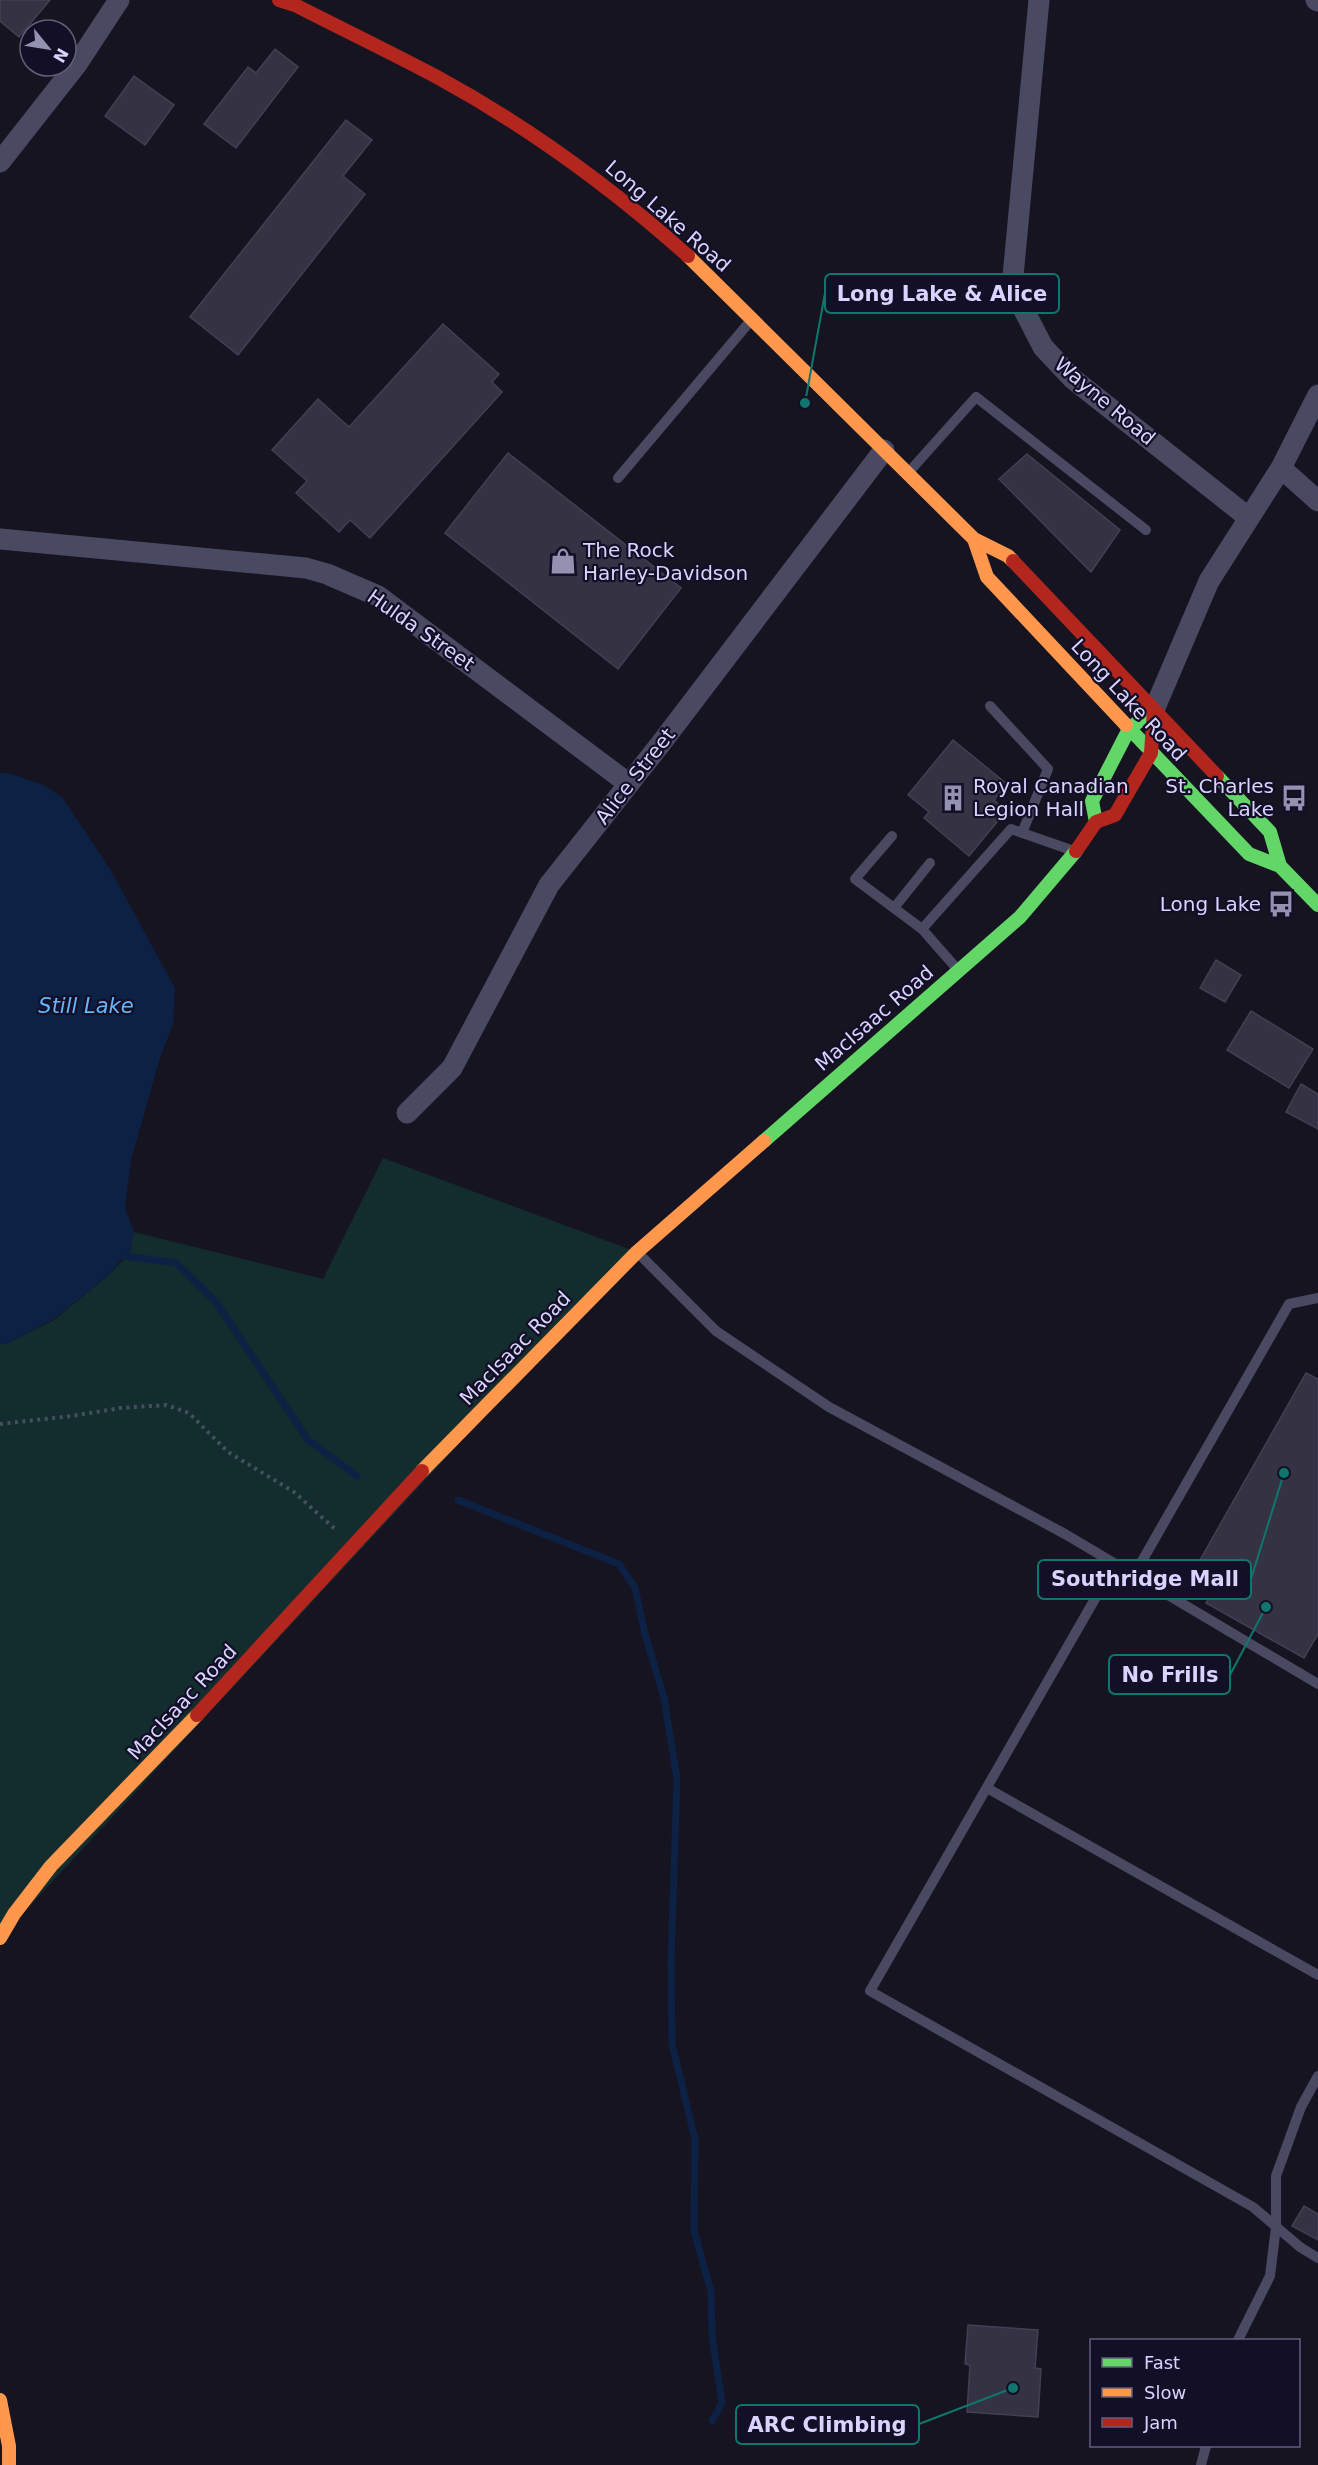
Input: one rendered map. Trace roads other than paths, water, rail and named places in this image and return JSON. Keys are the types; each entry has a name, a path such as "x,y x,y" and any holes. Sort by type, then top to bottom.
{"street":[{"path":"0,162 77,64 119,0"},
{"name":"Long Lake Road","path":"279,0 294,5 438,78 586,172 650,222 706,272 974,539 1008,556 1270,832 1280,866"},
{"name":"Wayne Road","path":"1039,0 1012,287 1043,347 1073,379 1249,518"},
{"path":"1096,822 1092,801 1129,729 1154,710 1209,581 1281,468 1318,394"},
{"name":"Alice Street","path":"407,1113 452,1068 549,885 884,450"},
{"path":"1281,468 1318,501"},
{"name":"Hulda Street","path":"0,539 306,568 327,574 378,596 629,784"},
{"name":"Long Lake Road","path":"974,539 987,577 1151,753 1249,854 1280,866 1318,905"},
{"name":"MacIsaac Road","path":"0,1938 14,1914 51,1866 175,1738 454,1437 637,1252 1020,917 1076,851 1096,822 1115,815 1151,753 1154,710"},
{"path":"0,2400 9,2446 9,2465"}],"lane":[{"path":"618,478 752,319"},
{"path":"908,473 976,397 1146,530"},
{"path":"990,706 1048,769 1022,833"},
{"path":"922,929 1011,829 1076,851"},
{"path":"892,836 855,879 922,929 958,970"},
{"path":"894,908 930,862"},
{"path":"637,1252 716,1331 829,1407 1065,1534 1318,1684"},
{"path":"1134,1575 1289,1304 1318,1298"},
{"path":"1115,1564 870,1991 1253,2207 1300,2247 1318,2258"},
{"path":"987,1788 1318,1975"},
{"path":"1238,2339 1270,2276 1276,2227 1276,2176 1301,2107 1318,2076"},
{"path":"1201,2465 1206,2447"}],"water":[{"name":"Still Lake","path":"0,773 9,773 43,785 62,797 110,869 175,988 173,1024 160,1058 131,1160 125,1208 134,1232 130,1252 110,1274 54,1319 6,1344 0,1344"}],"waterway":[{"path":"124,1256 176,1263 216,1302 308,1440 357,1476"},
{"path":"458,1500 619,1564 635,1588 645,1634 664,1698 677,1779 671,1962 672,2044 695,2139 694,2231 711,2292 712,2335 722,2403 712,2421"}],"place":[{"name":"Long Lake & Alice","path":"805,403"},
{"name":"The Rock Harley-Davidson","path":"563,561"},
{"name":"Royal Canadian Legion Hall","path":"953,798"},
{"name":"St. Charles Lake","path":"1294,798"},
{"name":"Long Lake","path":"1281,904"},
{"name":"Southridge Mall","path":"1284,1473"},
{"name":"No Frills","path":"1266,1607"},
{"name":"ARC Climbing","path":"1013,2388"}]}
